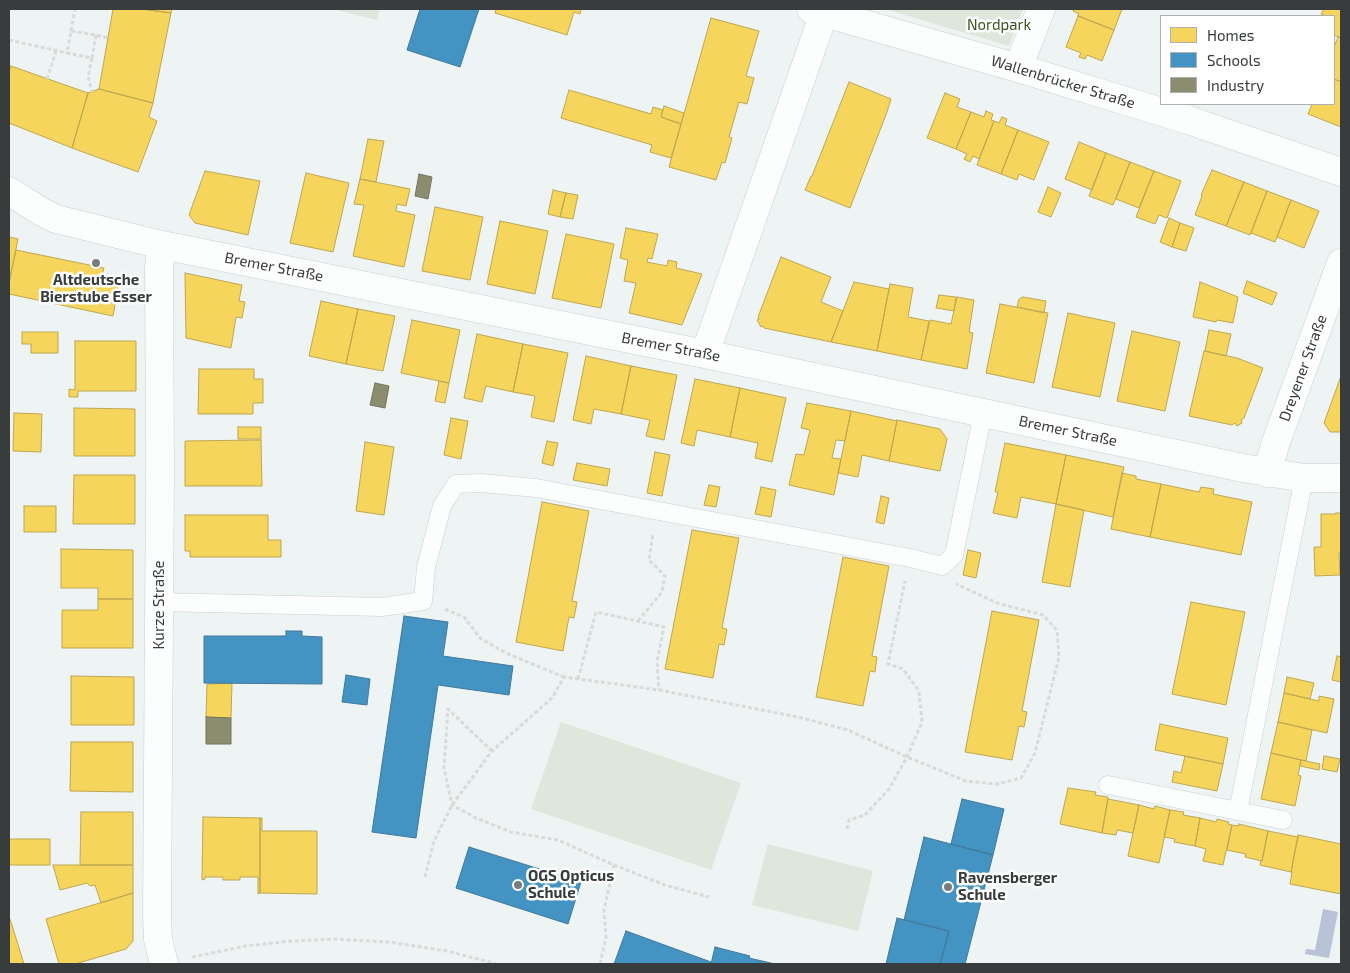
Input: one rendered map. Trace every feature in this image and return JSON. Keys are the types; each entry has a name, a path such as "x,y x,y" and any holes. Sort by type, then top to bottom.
{"street":[{"path":"1018,68 1041,9"},
{"path":"705,354 817,11"},
{"name":"Wallenbrücker Straße","path":"817,11 1018,68 1188,120 1341,172"},
{"name":"Bremer Straße","path":"9,191 56,219 162,245 705,354 1267,473 1304,478 1341,478"},
{"name":"Kurze Straße","path":"162,245 159,266 160,471 157,916 162,964"},
{"name":"Dreyener Straße","path":"1267,473 1275,444 1341,263"}],"lane":[{"path":"159,602 382,607 423,601 426,567 442,506 456,484 481,483 536,488 910,558 942,566 954,555 982,413"},
{"path":"1238,811 1304,478"},
{"path":"1108,785 1283,820"}],"path":[{"path":"67,53 75,9"},
{"path":"71,31 108,38"},
{"path":"92,92 88,77 96,35"},
{"path":"9,40 92,58"},
{"path":"47,79 56,51"},
{"path":"638,621 662,592 664,584 665,576 649,560 657,511"},
{"path":"847,829 849,820 865,815 889,789 907,757 922,722 919,691 903,669 888,664 910,558"},
{"path":"423,601 464,617 481,639 508,654 564,677 659,690 848,730 966,781 997,784 1021,778 1036,753 1059,657 1057,630 1043,615 997,602 956,584 942,566"},
{"path":"578,679 596,612 664,627 657,662 659,690"},
{"path":"425,876 434,841 452,804 492,751 552,698 564,677"},
{"path":"492,751 448,709 444,768 452,804 476,818 511,832 558,840 665,885 709,897"},
{"path":"600,964 606,937 604,910 614,865"},
{"path":"162,964 246,946 334,939 389,942 448,951 497,964"}],"green space":[{"path":"332,9 380,9 377,20"},
{"name":"Nordpark","path":"885,9 1023,9 1009,46"},
{"path":"561,722 741,783 711,870 531,809"},
{"path":"768,844 873,871 858,931 752,905"}],"water":[{"path":"1323,909 1338,912 1329,958 1305,954 1306,949 1315,950"}],"building: Homes":[{"path":"113,9 142,9 171,13 153,103 99,89"},
{"path":"142,9 172,9 171,13"},
{"path":"496,9 581,9 580,14 574,12 567,35 495,13"},
{"path":"1074,9 1122,9 1114,30 1078,16 1079,14 1073,11"},
{"path":"1324,9 1341,9 1341,38 1335,35 1335,15 1321,14"},
{"path":"1078,16 1114,30 1102,61 1087,55 1085,59 1079,57 1081,53 1066,47"},
{"path":"711,18 759,31 746,76 754,78 747,104 739,102 729,137 732,138 725,163 722,162 716,180 669,167"},
{"path":"1338,37 1341,38 1341,82 1335,79 1335,44"},
{"path":"11,66 88,93 72,148 9,123 9,72"},
{"path":"1335,79 1341,82 1341,127 1308,114 1312,105 1335,105"},
{"path":"849,82 891,99 850,208 805,190"},
{"path":"99,89 153,103 149,117 157,121 138,172 72,148 88,93"},
{"path":"569,90 651,114 653,107 663,110 661,117 681,124 671,158 650,152 652,145 561,118"},
{"path":"945,93 960,99 957,107 971,112 956,149 927,138"},
{"path":"664,106 684,113 681,124 661,117"},
{"path":"986,111 993,114 991,120 994,121 979,159 973,156 970,162 964,159 967,154 956,149 971,112 984,117"},
{"path":"1002,117 1007,119 1005,125 1018,130 1001,174 977,165 994,121 999,123"},
{"path":"1018,130 1049,142 1034,180 1019,174 1017,180 1001,174"},
{"path":"368,139 384,141 376,182 360,179"},
{"path":"1079,142 1106,153 1092,190 1065,179"},
{"path":"1106,153 1130,162 1113,205 1089,196"},
{"path":"1130,162 1154,171 1139,208 1116,199"},
{"path":"1212,170 1244,182 1226,226 1195,215"},
{"path":"205,171 260,181 248,235 195,223 189,215"},
{"path":"1154,171 1181,181 1167,218 1159,215 1155,224 1136,217"},
{"path":"306,173 349,183 333,252 290,243"},
{"path":"360,179 410,189 406,206 397,204 396,211 415,215 404,267 353,256 364,205 354,204"},
{"path":"1244,182 1267,191 1250,235 1226,226"},
{"path":"1048,187 1061,193 1051,217 1038,212"},
{"path":"553,190 566,193 560,217 548,214"},
{"path":"1267,191 1291,200 1275,242 1251,233"},
{"path":"566,193 578,195 573,219 560,217"},
{"path":"1291,200 1319,211 1304,248 1277,237"},
{"path":"435,207 483,217 470,280 422,271"},
{"path":"1169,218 1180,223 1172,247 1160,242"},
{"path":"500,221 548,231 535,294 487,284"},
{"path":"1180,223 1194,228 1186,251 1172,247"},
{"path":"626,228 658,234 652,259 648,258 647,262 667,266 668,260 677,262 676,268 702,274 682,325 629,313 636,283 624,281 628,260 620,258"},
{"path":"566,234 614,244 601,308 552,298"},
{"path":"9,237 18,239 9,283"},
{"path":"16,250 104,268 101,279 119,283 113,316 9,294 9,283"},
{"path":"781,257 831,277 821,302 843,311 831,342 761,327 757,320 759,319 758,317"},
{"path":"185,273 242,285 239,301 245,302 242,318 236,317 231,348 186,338"},
{"path":"1247,281 1277,293 1272,305 1243,293"},
{"path":"854,282 889,289 877,351 831,342"},
{"path":"1200,282 1238,297 1233,323 1217,320 1216,322 1193,317"},
{"path":"890,284 913,288 908,317 929,321 921,360 877,351"},
{"path":"939,295 956,297 954,311 936,308"},
{"path":"957,297 974,300 969,332 973,333 967,369 921,360 930,320 951,324"},
{"path":"1023,297 1046,301 1044,313 1017,307 1019,299"},
{"path":"321,301 358,309 346,364 309,356"},
{"path":"1000,304 1048,313 1034,383 986,373"},
{"path":"358,309 395,316 383,371 346,364"},
{"path":"1068,313 1115,323 1100,397 1052,387"},
{"path":"412,320 460,330 449,383 401,373"},
{"path":"1209,330 1231,334 1226,356 1205,351"},
{"path":"1132,331 1180,342 1165,411 1117,401"},
{"path":"22,332 58,332 58,353 31,353 31,344 22,344"},
{"path":"477,334 523,344 513,392 486,386 482,402 464,398"},
{"path":"75,341 136,341 136,391 78,391 78,397 69,397 69,389 75,390"},
{"path":"523,344 568,353 554,422 531,417 535,396 513,392"},
{"path":"1204,351 1237,358 1263,368 1244,418 1241,420 1242,423 1237,426 1235,423 1232,425 1189,416"},
{"path":"586,356 631,366 621,414 594,409 591,424 573,420"},
{"path":"631,366 677,375 664,440 646,436 650,420 621,414"},
{"path":"199,369 254,369 254,379 263,379 263,403 253,403 253,414 198,414"},
{"path":"1341,376 1341,432 1330,432 1324,423"},
{"path":"695,379 740,388 730,437 697,430 694,446 681,443"},
{"path":"439,381 449,383 445,403 435,401"},
{"path":"740,388 786,398 772,462 755,458 758,443 730,437"},
{"path":"807,403 851,411 845,441 836,440 832,458 841,459 834,495 789,485 796,454 804,455 810,430 801,428"},
{"path":"74,408 135,409 135,456 74,456"},
{"path":"851,411 897,421 889,461 862,455 858,477 838,473"},
{"path":"14,413 42,414 41,452 13,451"},
{"path":"451,418 468,421 461,459 444,455"},
{"path":"897,420 940,429 947,439 940,471 889,461"},
{"path":"238,427 261,427 261,439 238,439"},
{"path":"261,440 262,486 185,486 185,441"},
{"path":"547,441 558,443 553,466 542,463"},
{"path":"365,442 394,447 384,515 356,511"},
{"path":"1005,443 1066,455 1056,504 1021,497 1017,518 993,513 998,492 995,492"},
{"path":"655,452 670,455 662,496 647,493"},
{"path":"1066,455 1124,467 1113,517 1056,504"},
{"path":"577,463 610,469 607,486 573,480"},
{"path":"1122,473 1136,476 1136,479 1161,484 1150,537 1111,529"},
{"path":"74,475 135,475 135,524 73,524"},
{"path":"1161,484 1199,492 1201,487 1214,489 1213,494 1252,502 1241,555 1150,537"},
{"path":"709,485 720,487 716,507 704,505"},
{"path":"761,487 776,490 771,517 755,514"},
{"path":"881,496 889,498 884,524 876,522"},
{"path":"542,502 589,511 572,601 577,602 574,618 569,617 563,651 516,642"},
{"path":"1056,504 1084,510 1070,587 1042,582"},
{"path":"24,506 56,506 56,532 24,532"},
{"path":"1341,513 1340,575 1315,576 1314,547 1321,547 1321,514"},
{"path":"185,515 268,515 268,540 281,540 281,557 190,557 190,551 185,551"},
{"path":"692,530 739,538 722,628 727,629 724,645 719,644 713,678 665,669"},
{"path":"61,549 133,550 133,599 98,599 98,588 61,588"},
{"path":"968,550 981,553 976,578 963,575"},
{"path":"843,557 889,566 872,656 877,657 875,672 870,671 863,706 816,697"},
{"path":"98,599 133,599 133,648 62,648 62,610 98,610"},
{"path":"1191,602 1245,612 1226,705 1172,694"},
{"path":"992,611 1039,620 1022,711 1027,712 1024,727 1019,726 1012,760 965,752"},
{"path":"1337,656 1341,657 1341,682 1332,680"},
{"path":"71,676 134,677 134,725 71,725"},
{"path":"1287,677 1314,683 1310,699 1284,693"},
{"path":"232,683 231,718 206,717 207,684"},
{"path":"1284,693 1319,701 1319,696 1334,699 1327,733 1278,722"},
{"path":"1278,722 1312,730 1306,761 1271,753"},
{"path":"1160,724 1228,738 1223,764 1155,750"},
{"path":"71,742 133,742 133,792 70,791"},
{"path":"1271,753 1301,760 1298,775 1301,776 1295,806 1261,799"},
{"path":"1185,756 1223,764 1217,791 1172,782 1174,771 1181,773"},
{"path":"1324,756 1340,759 1337,772 1322,769"},
{"path":"1301,760 1320,764 1319,770 1300,766"},
{"path":"1068,788 1096,792 1095,795 1108,797 1102,833 1060,824"},
{"path":"1108,799 1139,805 1133,833 1117,830 1116,835 1102,833"},
{"path":"1139,805 1154,809 1155,806 1170,810 1159,863 1128,856"},
{"path":"1170,810 1184,812 1183,815 1200,818 1195,846 1174,842 1175,839 1164,837"},
{"path":"81,812 133,812 133,865 80,865"},
{"path":"203,817 260,818 260,893 258,894 258,877 240,877 240,880 223,880 223,877 205,877 202,880"},
{"path":"260,818 262,818 262,831 317,831 317,894 260,893"},
{"path":"1200,818 1216,822 1217,819 1229,822 1228,824 1232,825 1223,865 1203,861 1206,849 1195,846"},
{"path":"1239,824 1268,831 1262,861 1245,857 1246,854 1227,850 1232,825 1239,826"},
{"path":"1268,831 1298,837 1291,872 1260,865"},
{"path":"1298,835 1341,844 1341,894 1290,884"},
{"path":"9,839 50,839 50,865 9,865"},
{"path":"53,865 133,865 133,893 101,903 95,885 90,886 87,883 60,890"},
{"path":"133,893 133,941 126,949 75,964 59,964 46,919"},
{"path":"10,919 24,964 9,964"}],"building: Schools":[{"path":"420,9 479,9 460,67 407,50"},
{"path":"404,616 448,622 443,656 513,666 509,695 438,685 416,838 372,832"},
{"path":"286,631 302,631 302,636 322,637 322,684 204,683 204,636 286,636"},
{"path":"346,675 370,679 367,705 342,702"},
{"path":"962,799 1004,809 993,855 951,844"},
{"name":"Ravensberger Schule","path":"924,837 993,855 965,964 940,964 949,931 904,920"},
{"name":"OGS Opticus Schule","path":"469,847 581,882 568,924 456,888"},
{"path":"897,918 949,931 940,964 886,964"},
{"path":"626,931 711,962 711,964 614,964"},
{"path":"715,947 750,956 749,958 775,964 711,964"}],"building: Industry":[{"path":"419,174 432,177 428,199 415,196"},
{"path":"375,383 389,386 385,408 370,405"},
{"path":"206,717 231,718 231,744 206,744"}],"place":[{"name":"Altdeutsche Bierstube Esser","path":"96,263"},
{"name":"OGS Opticus Schule","path":"518,885"},
{"name":"Ravensberger Schule","path":"948,887"}]}
